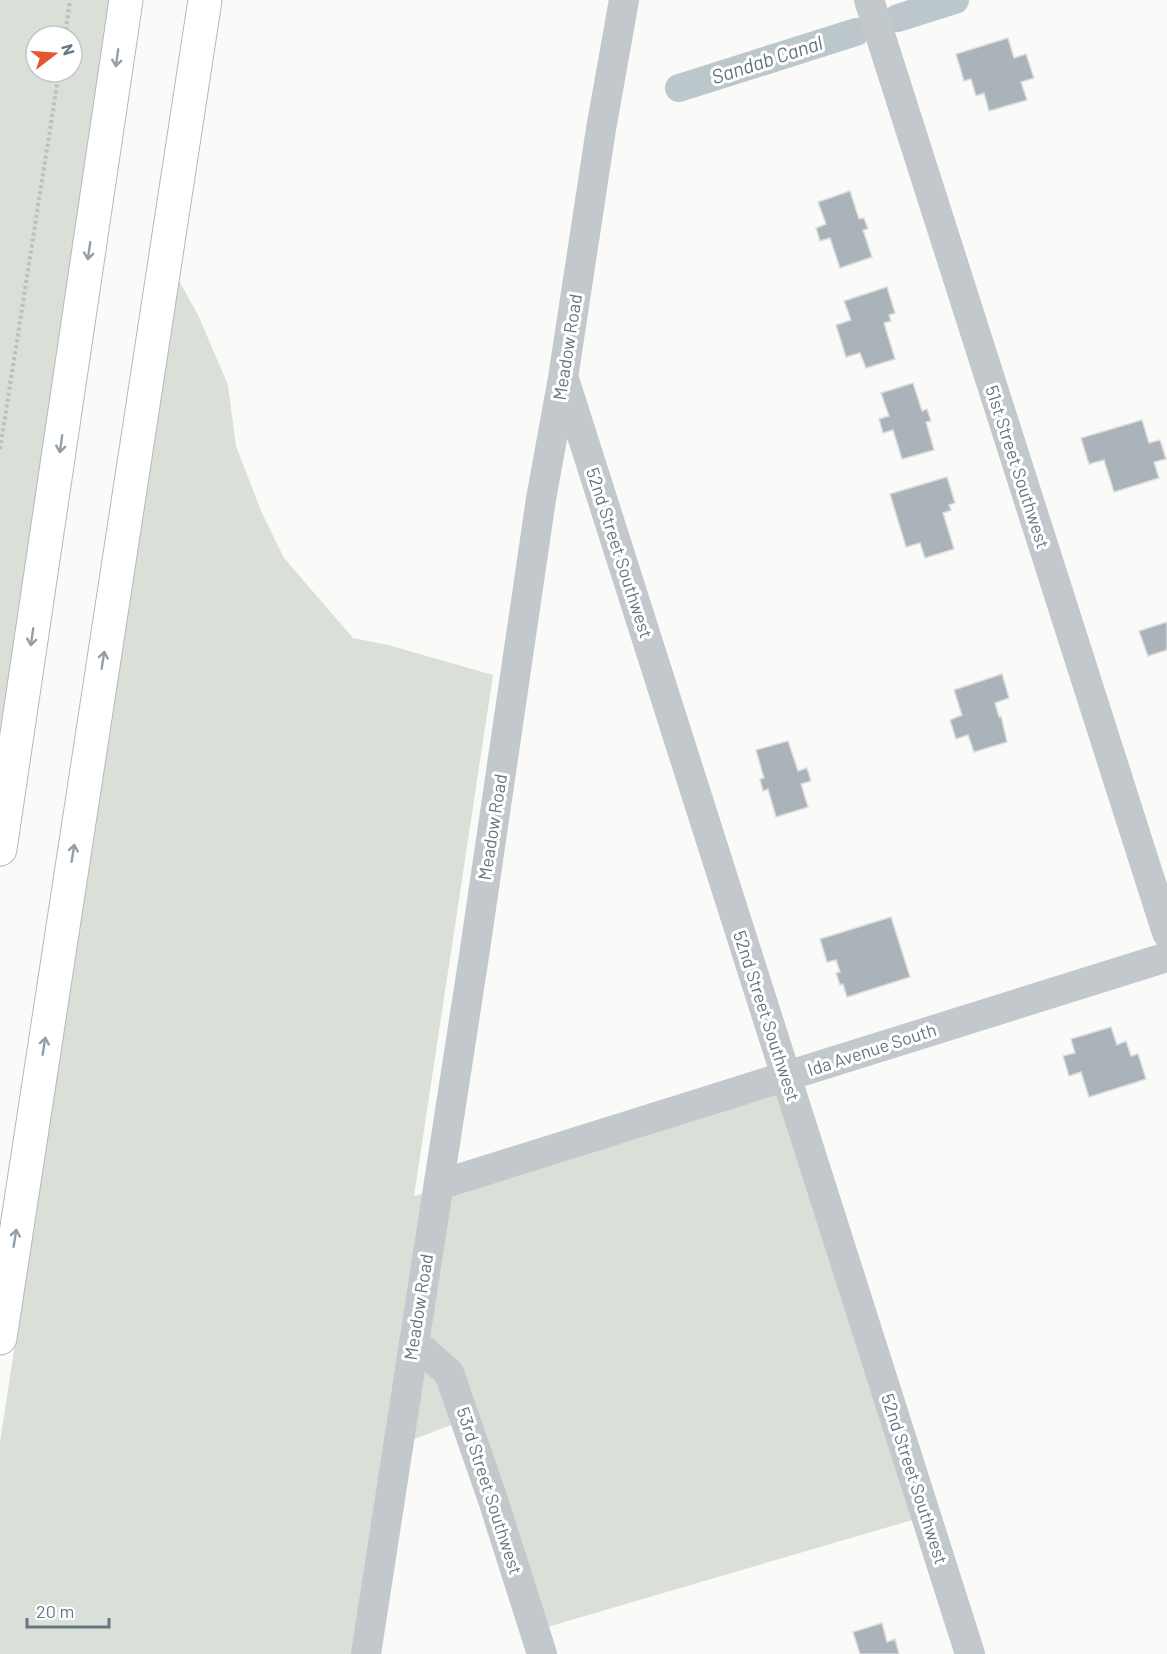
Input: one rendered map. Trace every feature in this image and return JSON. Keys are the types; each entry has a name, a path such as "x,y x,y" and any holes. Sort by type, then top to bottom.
{"highway":[{"path":"0,849 126,0"},
{"path":"0,1338 205,0"}],"street":[{"name":"Meadow Road","path":"366,1654 542,499 624,0"},
{"name":"51st Street Southwest","path":"869,0 1167,933"},
{"name":"52nd Street Southwest","path":"563,378 970,1654"},
{"name":"Ida Avenue South","path":"439,1185 1167,957"},
{"name":"53rd Street Southwest","path":"414,1342 449,1373 493,1500 542,1654"}],"path":[{"path":"66,24 70,0"},
{"path":"0,448 57,84"}],"shaded area":[{"path":"0,0 110,0 0,746"},
{"path":"178,279 198,315 228,385 236,446 261,511 284,558 353,638 388,645 493,675 414,1196 788,1086 926,1516 537,1630 464,1420 391,1448 361,1654 0,1654 0,1442"}],"building":[{"path":"1008,38 1014,58 1026,54 1034,78 1021,82 1027,100 989,111 984,93 976,96 971,79 964,81 956,54"},
{"path":"850,191 859,219 864,218 868,229 863,230 872,257 840,268 830,238 820,241 816,228 826,224 818,202"},
{"path":"887,287 895,313 889,315 891,321 884,323 895,359 866,368 860,353 846,357 836,325 851,320 844,301"},
{"path":"913,383 922,411 927,409 931,421 926,422 934,450 902,459 893,430 883,433 879,419 889,416 881,393"},
{"path":"1142,420 1149,443 1160,440 1166,459 1154,462 1159,478 1114,492 1104,460 1089,464 1081,438"},
{"path":"947,477 955,503 949,505 951,510 943,513 954,549 925,558 920,543 906,547 890,494"},
{"path":"1167,622 1167,650 1148,656 1139,631"},
{"path":"1002,674 1009,698 995,703 999,717 1001,716 1007,742 974,752 968,735 956,739 950,720 962,715 954,690"},
{"path":"788,741 798,771 807,768 811,781 801,784 808,807 776,817 768,789 763,791 760,779 764,778 756,750"},
{"path":"891,917 910,977 847,997 836,973 840,972 836,960 827,962 820,939"},
{"path":"1111,1027 1117,1045 1126,1041 1131,1056 1138,1054 1146,1079 1089,1097 1081,1072 1069,1076 1063,1056 1075,1053 1071,1039"},
{"path":"882,1623 887,1642 895,1639 899,1654 860,1654 853,1632"}],"waterway":[{"name":"Sandab Canal","path":"898,18 955,0"},
{"name":"Sandab Canal","path":"679,88 856,32"}]}
